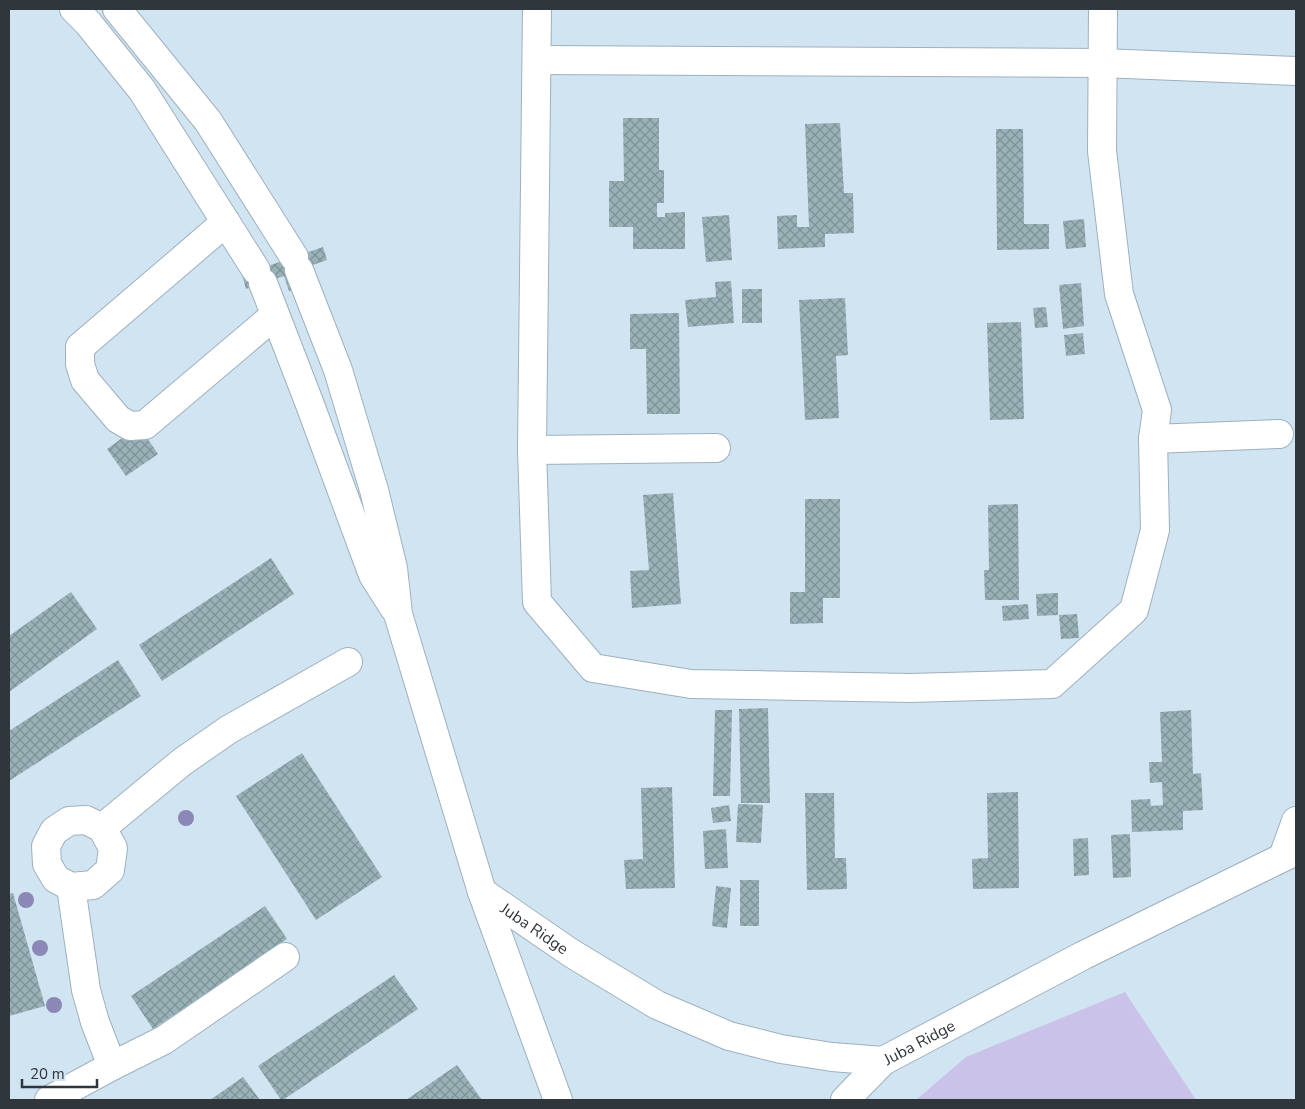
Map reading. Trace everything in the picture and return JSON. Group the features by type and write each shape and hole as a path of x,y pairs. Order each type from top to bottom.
{"street":[{"path":"74,9 88,23 142,90 259,277 309,402 373,575 398,614"},
{"path":"116,9 208,121 296,263 338,370 374,490 393,568 398,614 482,892 558,1100"},
{"path":"537,9 532,450 537,602 593,668 691,684 910,688 1052,684 1134,610 1155,530 1153,440 1157,410 1119,294 1102,152 1103,9"},
{"path":"537,60 1102,63 1296,71"},
{"path":"226,222 80,347 80,364 86,380 118,419 130,426 145,425 275,315"},
{"path":"1153,440 1279,434"},
{"path":"532,450 716,448"},
{"path":"102,828 182,762 228,730 348,662"},
{"path":"86,820 102,828 113,848 110,870 93,885 71,887 56,879 47,864 46,846 54,831 69,822 86,820"},
{"path":"1290,854 1296,821"},
{"name":"Juba Ridge","path":"482,892 571,953 657,1005 720,1032 781,1049 832,1057 883,1061 1084,955 1290,854"},
{"path":"71,887 86,990 95,1022 112,1066"},
{"path":"49,1100 164,1040 285,957"},
{"path":"844,1100 883,1061"}],"shaded area":[{"path":"1125,992 1196,1100 916,1100 966,1057"}],"building":[{"path":"623,118 659,118 659,170 664,170 664,203 657,203 657,217 665,217 665,213 685,212 685,249 633,249 633,227 609,227 609,181 624,181"},
{"path":"840,123 844,193 853,193 854,233 825,234 825,247 778,249 777,216 797,215 797,227 809,227 805,124"},
{"path":"996,129 1023,129 1024,224 1049,224 1049,249 997,250"},
{"path":"729,215 732,260 706,262 702,217"},
{"path":"1084,219 1086,247 1066,249 1063,221"},
{"path":"323,247 327,260 292,272 298,288 289,291 284,276 246,289 242,275"},
{"path":"731,281 734,323 688,327 685,300 716,297 715,282"},
{"path":"1081,283 1084,326 1063,329 1059,285"},
{"path":"742,289 762,289 762,323 742,323"},
{"path":"845,298 848,355 836,356 839,418 805,420 799,300"},
{"path":"1046,307 1048,327 1035,328 1033,308"},
{"path":"679,313 680,414 647,414 646,349 630,349 630,314"},
{"path":"1021,322 1024,419 990,420 987,323"},
{"path":"1083,333 1085,354 1066,356 1064,335"},
{"path":"139,426 158,454 126,476 107,449"},
{"path":"673,493 681,604 632,608 630,571 649,570 643,495"},
{"path":"805,499 840,499 840,598 823,598 823,623 790,624 790,592 805,592"},
{"path":"1018,504 1019,600 985,600 984,570 989,570 988,505"},
{"path":"271,558 294,594 162,681 139,645"},
{"path":"71,592 97,629 9,692 9,636"},
{"path":"1058,593 1058,615 1037,616 1036,594"},
{"path":"1028,604 1029,619 1003,621 1002,606"},
{"path":"1077,614 1079,638 1061,639 1059,615"},
{"path":"118,660 141,696 9,781 9,731"},
{"path":"768,708 770,803 741,803 739,709"},
{"path":"715,710 732,710 730,796 713,796"},
{"path":"1191,710 1193,774 1201,773 1203,810 1183,811 1183,830 1132,832 1131,800 1150,799 1151,806 1163,805 1162,782 1150,783 1149,762 1162,762 1160,712"},
{"path":"302,753 382,877 316,920 236,796"},
{"path":"672,787 675,888 626,889 624,860 643,859 641,788"},
{"path":"1018,792 1019,888 973,889 972,859 988,858 987,793"},
{"path":"805,793 834,793 835,858 846,858 847,889 807,890"},
{"path":"738,804 763,805 761,843 736,842"},
{"path":"729,805 731,821 713,823 711,808"},
{"path":"726,829 728,868 705,869 703,831"},
{"path":"1130,834 1131,877 1113,878 1111,835"},
{"path":"1088,838 1089,875 1074,876 1073,839"},
{"path":"740,880 759,880 759,926 740,926"},
{"path":"716,886 731,888 727,928 712,926"},
{"path":"13,893 45,1006 9,1016 9,894"},
{"path":"265,906 287,939 153,1029 131,996"},
{"path":"394,975 418,1009 281,1100 258,1066"},
{"path":"457,1065 482,1100 406,1100"},
{"path":"243,1077 260,1100 210,1100"}]}
